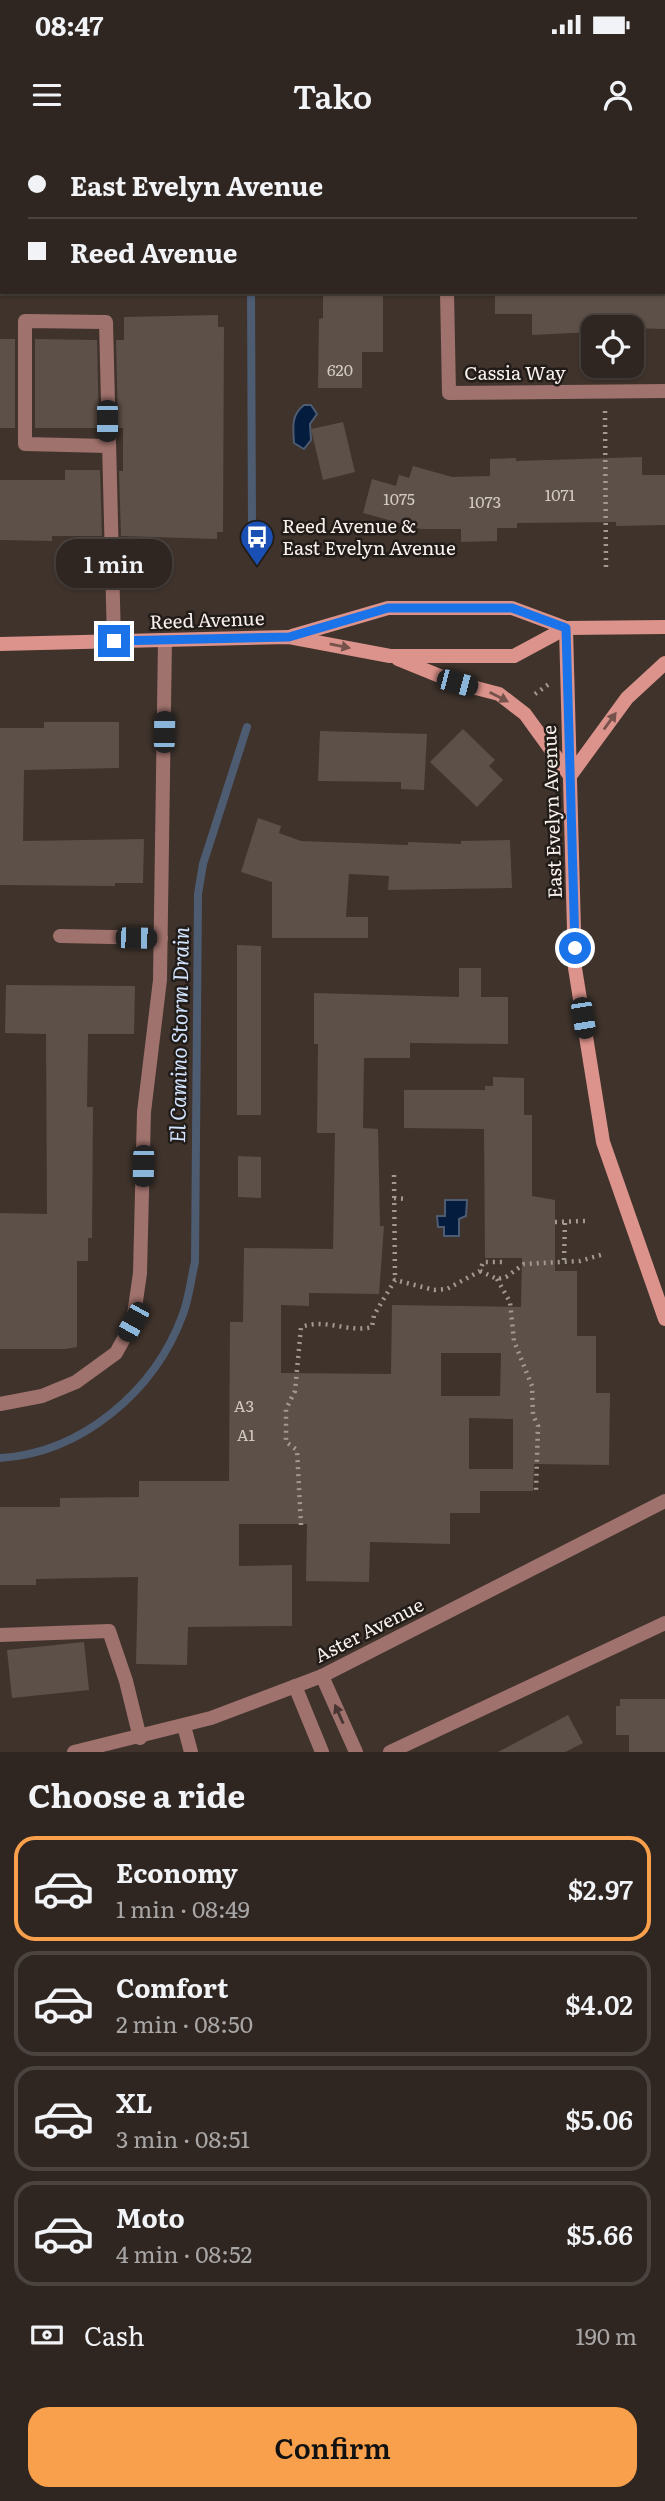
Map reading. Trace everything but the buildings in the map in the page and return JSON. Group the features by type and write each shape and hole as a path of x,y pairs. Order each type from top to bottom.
{"main road":[{"name":"Reed Avenue","path":"289,637 388,608 512,608 566,628 665,627"},
{"name":"Reed Avenue","path":"0,644 289,637 390,656 514,656 566,628"},
{"name":"East Evelyn Avenue","path":"566,628 575,968 603,1142 665,1319"},
{"path":"390,656 457,683 499,694 525,714 570,776 627,698 665,663"}],"street":[{"name":"Cassia Way","path":"447,294 449,393 665,391"},
{"path":"107,446 25,444 25,321 106,322 107,446 114,641"},
{"path":"0,1404 42,1396 76,1382 116,1353 133,1322 140,1273 144,1112 160,980 165,640"},
{"path":"60,936 161,938"},
{"name":"Aster Avenue","path":"74,1752 184,1726 322,1676 665,1501"},
{"path":"390,1752 665,1623"},
{"path":"0,1635 109,1632 126,1681 140,1738"},
{"path":"322,1676 356,1752"},
{"path":"295,1686 322,1752"},
{"path":"184,1726 191,1752"}],"path":[{"path":"605,392 606,567"},
{"path":"535,694 547,684 553,684"},
{"path":"301,1525 297,1450 286,1442 286,1409 295,1391 301,1328 313,1323 343,1324 361,1330 372,1327 378,1308 395,1280 394,1175"},
{"path":"394,1198 408,1199"},
{"path":"564,1260 565,1221"},
{"path":"555,1222 585,1221"},
{"path":"480,1271 497,1279 506,1278 524,1264 586,1260 604,1254"},
{"path":"395,1280 434,1290 458,1285 480,1271 482,1260 504,1262"},
{"path":"497,1279 510,1302 514,1341 532,1385 533,1415 538,1426 536,1490"}],"water":[{"path":"304,405 311,405 317,414 310,424 311,440 304,449 294,443 293,427 297,413"},
{"path":"445,1200 467,1200 466,1216 459,1219 459,1236 444,1236 444,1227 438,1227 437,1216 445,1216"}],"waterway":[{"name":"El Camino Storm Drain","path":"251,294 252,525"},
{"name":"El Camino Storm Drain","path":"0,1458 30,1454 59,1444 87,1431 112,1413 154,1368 170,1342 185,1308 195,1262 198,894 203,864 247,727"}],"place":[{"name":"Reed Avenue & East Evelyn Avenue","path":"257,567"}],"route":[{"path":"114,641 289,637 388,608 512,608 566,628 575,948"}]}
